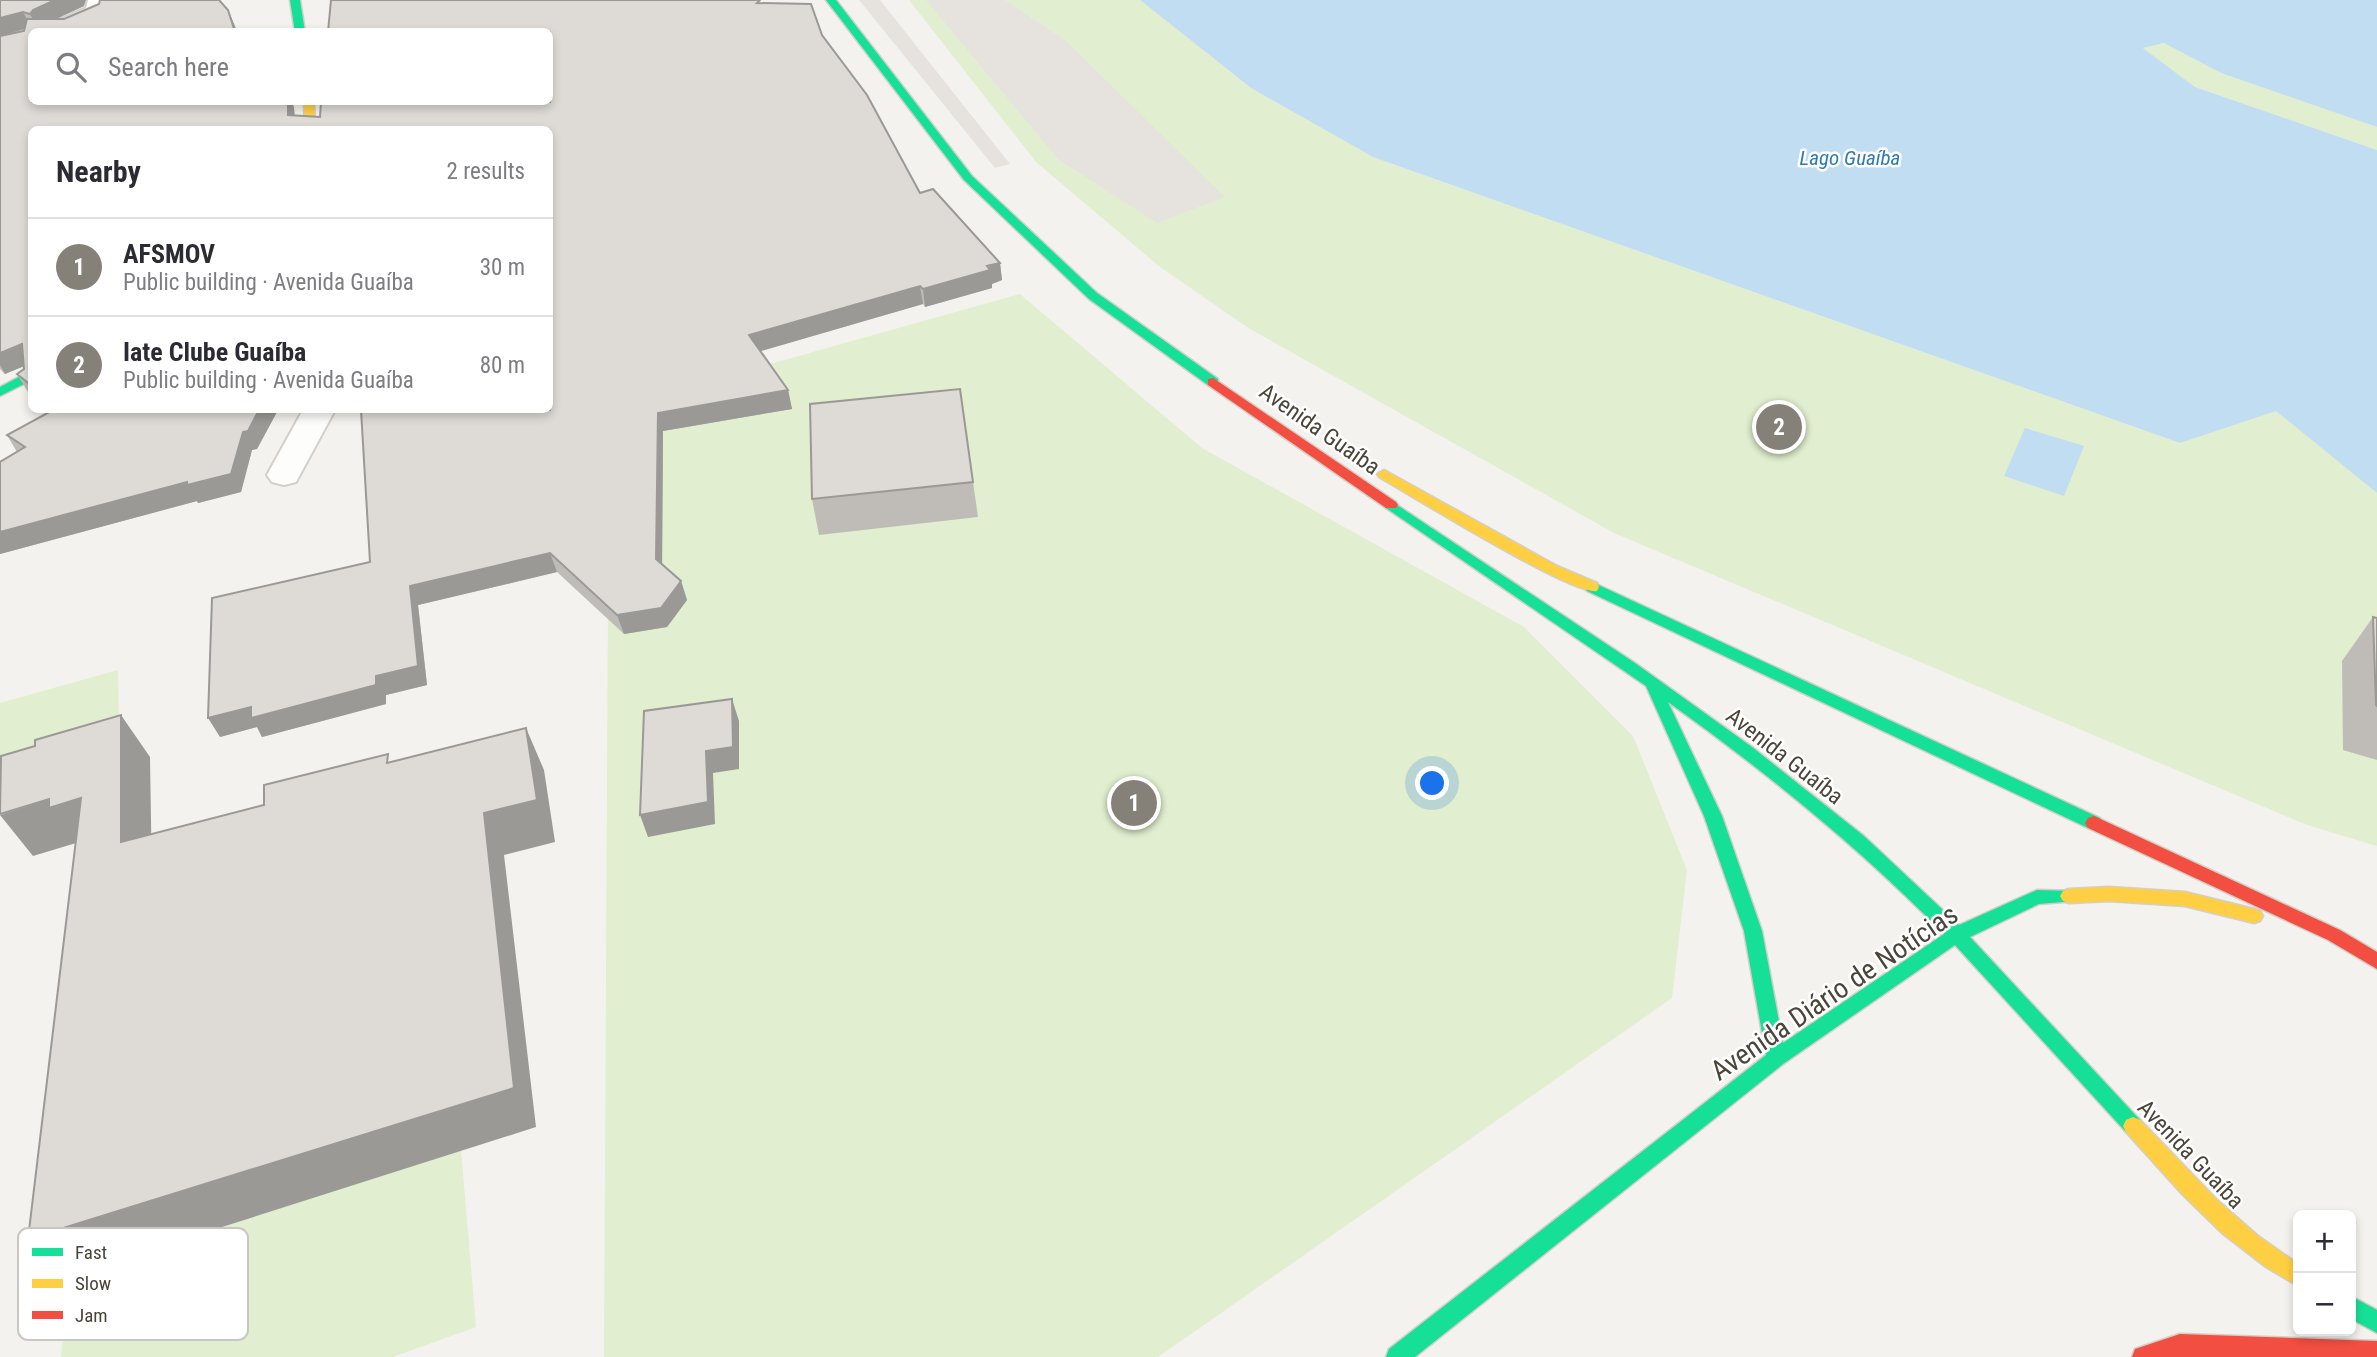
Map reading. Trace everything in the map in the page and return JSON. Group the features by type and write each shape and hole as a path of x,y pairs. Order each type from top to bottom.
{"main road":[{"path":"295,0 299,28"},
{"name":"Avenida Guaíba","path":"831,0 968,178 1093,296 1172,355 1652,685 1761,763 1859,842 1956,935 2215,1215 2265,1256 2293,1273"},
{"path":"309,105 310,126"},
{"name":"Avenida Guaíba","path":"1172,355 1338,448"},
{"path":"0,392 28,376"},
{"name":"Avenida Guaíba","path":"1374,468 1552,569 2334,935 2377,961"},
{"path":"1652,685 1713,816 1753,932 1776,1058"},
{"name":"Avenida Diário de Notícias","path":"1397,1357 1776,1058 1956,935 2037,897 2109,894 2185,899 2334,935 2377,950"},
{"path":"2356,1310 2377,1322"},
{"path":"2143,1357 2180,1345 2377,1352"}],"street":[{"path":"62,28 97,12 99,0"},
{"path":"284,475 317,413"}],"green space":[{"path":"909,0 1140,0 1251,88 1373,157 2180,443 2276,410 2377,493 2377,846 2307,825 1614,533 1250,329 1160,267 1036,162"},
{"path":"2164,43 2221,73 2377,127 2377,150 2195,87 2143,48"},
{"path":"1020,294 1202,448 1524,627 1633,736 1687,870 1672,998 1158,1357 604,1357 609,409"},
{"path":"118,670 120,766 0,802 0,703"},
{"path":"461,1149 476,1327 393,1357 61,1357 62,1340 248,1340 248,1228 217,1228"}],"shaded area":[{"path":"859,0 880,0 1010,164 995,168"},
{"path":"926,0 1005,0 1066,41 1225,197 1157,223 1058,159"}],"water":[{"name":"Lago Guaíba","path":"1140,0 2377,0 2377,127 2221,73 2164,43 2143,48 2195,87 2377,150 2377,493 2276,411 2180,443 1373,157 1251,88"},
{"path":"2025,428 2084,446 2064,496 2004,476"}],"building":[{"path":"0,0 55,0 30,14 23,12 0,18"},
{"path":"100,0 219,0 228,10 234,28 28,28 28,105 288,105 288,115 320,117 321,105 553,105 553,28 328,28 331,0 760,0 757,3 811,4 822,35 867,95 920,193 933,189 1000,263 987,266 990,270 923,289 920,286 749,335 788,390 658,413 656,559 681,581 661,608 617,615 550,553 410,586 418,666 376,676 376,685 251,718 251,707 208,718 212,598 370,562 361,413 553,413 553,126 28,126 28,383 17,374 24,369 22,344 0,353 0,36 24,31 27,19 64,19 99,4"},
{"path":"960,389 973,482 812,499 810,404"},
{"path":"47,413 257,413 248,431 243,432 231,474 187,485 187,482 0,532 0,462 25,447 7,435"},
{"path":"2373,617 2377,618 2377,706 2376,705"},
{"path":"732,699 733,747 706,751 708,802 640,815 644,711"},
{"path":"121,715 121,842 264,805 264,785 388,754 387,763 526,728 537,800 484,813 514,1088 63,1228 29,1228 81,798 49,808 49,799 0,814 1,756 35,746 35,740"}],"traffic: fast":[{"path":"295,0 299,28"},
{"path":"831,0 968,178 1093,296 1213,382"},
{"path":"0,392 28,376"},
{"path":"1391,505 1688,708 1803,795 1858,841 1965,944 2133,1126"},
{"path":"1592,587 2094,823"},
{"path":"1653,687 1713,816 1753,931 1776,1058"},
{"path":"1397,1357 1776,1058 1956,935 2037,897 2069,896"},
{"path":"2356,1310 2377,1322"}],"traffic: slow":[{"path":"309,105 310,126"},
{"path":"1384,474 1552,569 1592,587"},
{"path":"2069,896 2109,894 2185,899 2254,916"},
{"path":"2133,1126 2230,1226 2293,1273"}],"traffic: jam":[{"path":"1213,382 1391,505"},
{"path":"2094,823 2334,935 2377,961"},
{"path":"2143,1357 2180,1345 2377,1352"}],"place":[{"name":"Iate Clube Guaíba","path":"1779,427"},
{"name":"AFSMOV","path":"1134,803"}]}
